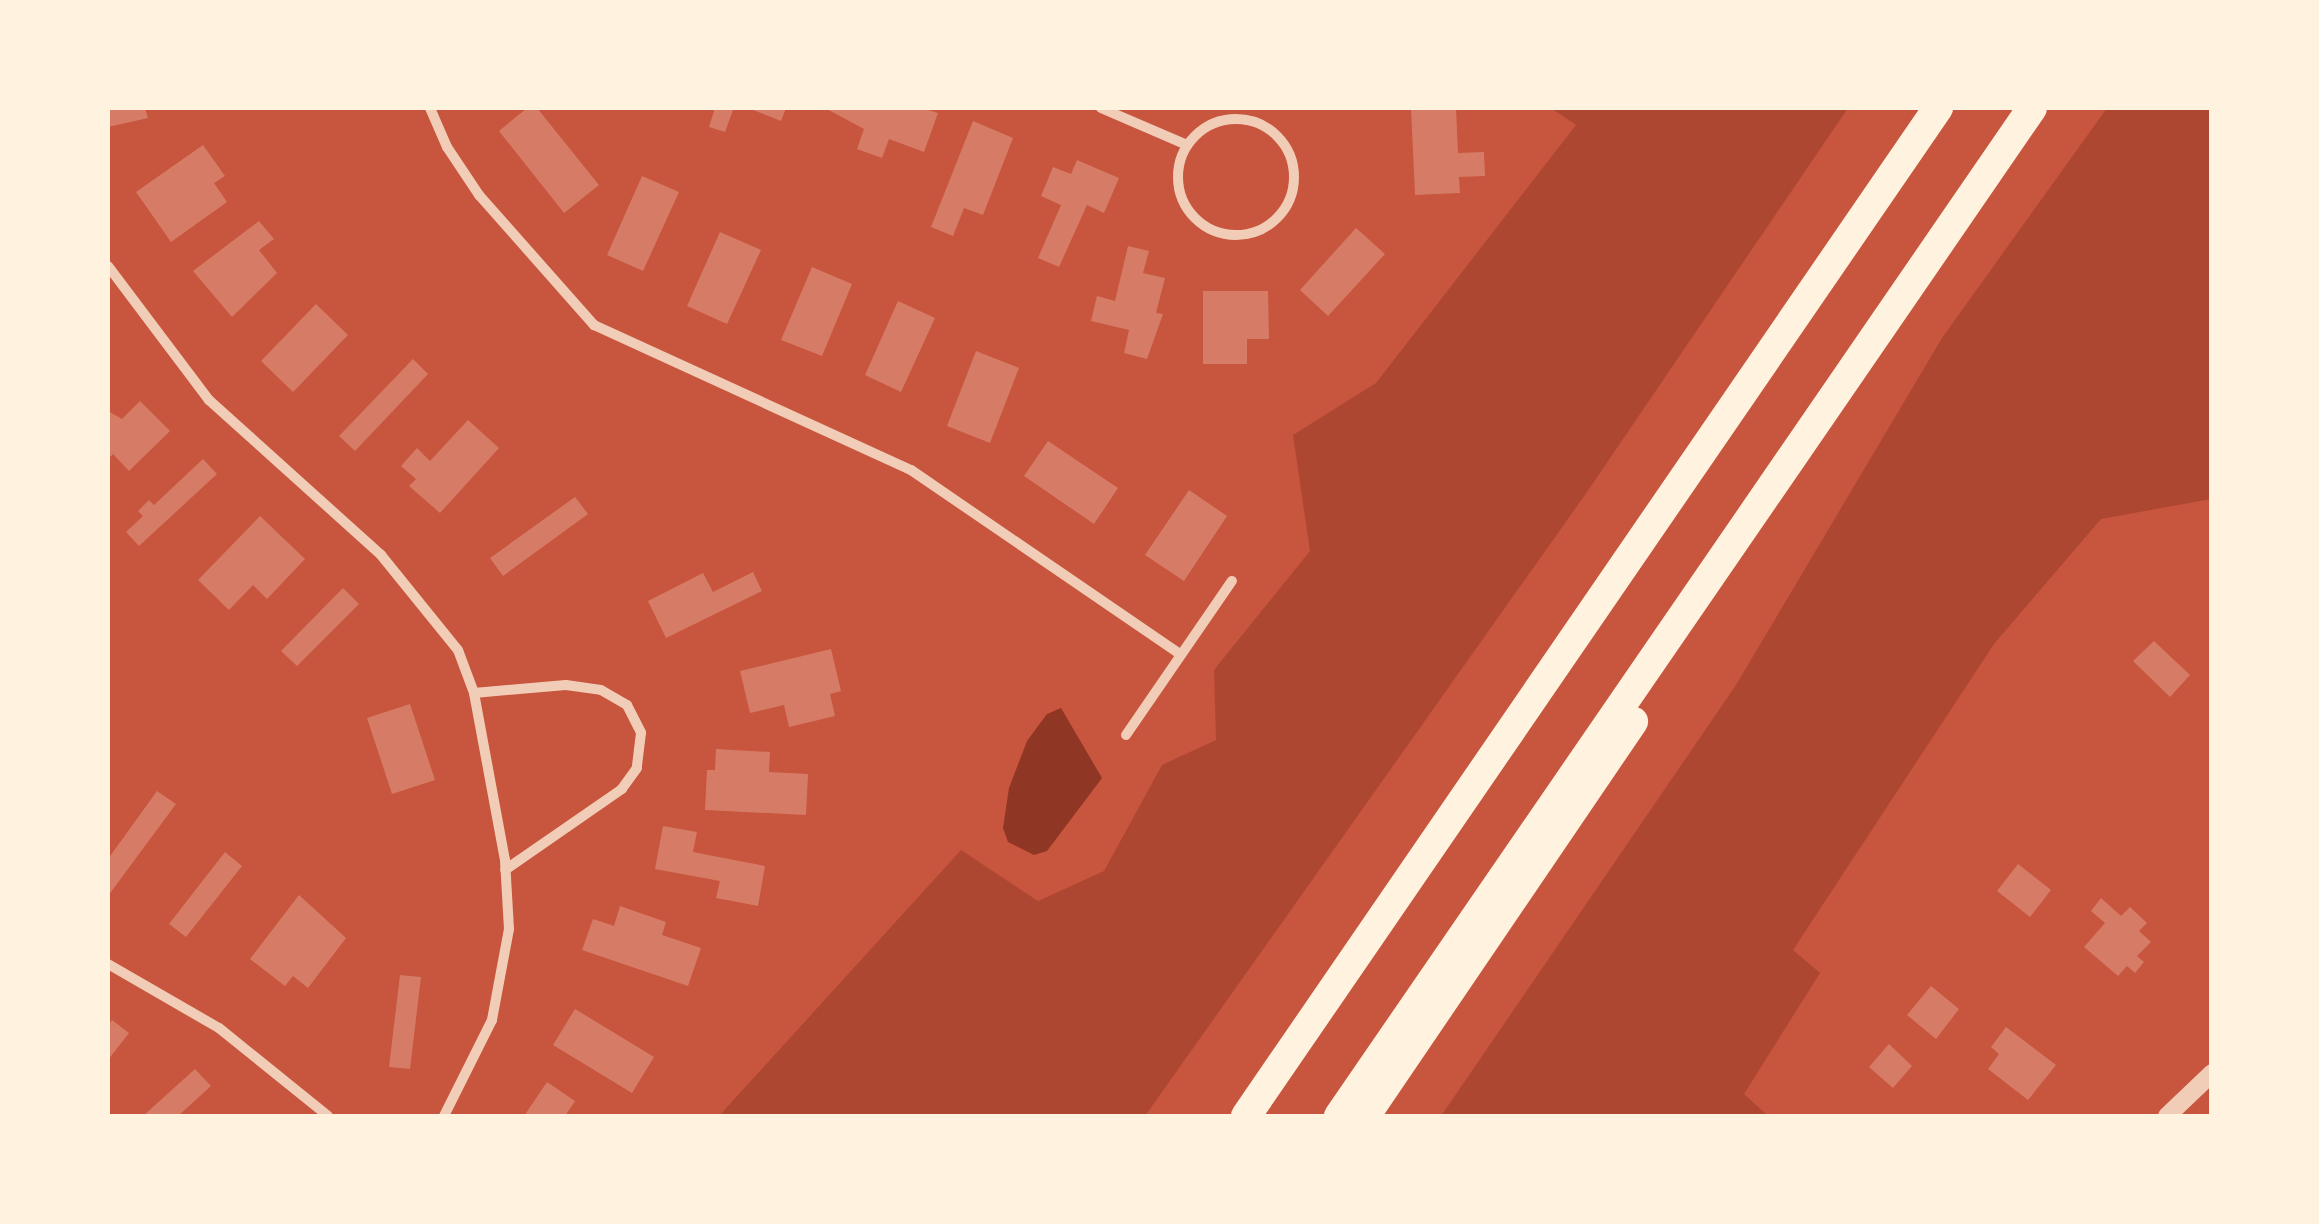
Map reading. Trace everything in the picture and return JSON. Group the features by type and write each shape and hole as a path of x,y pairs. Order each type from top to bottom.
{"highway":[{"path":"1246,1116 1938,108"},
{"path":"1339,1116 2032,108"},
{"path":"1365,1116 1564,832 1732,545"}],"street":[{"path":"430,108 446,147 479,195 594,324 911,470 1181,655"},
{"path":"1102,108 1187,145"},
{"path":"1222,120 1269,128 1284,144 1294,171 1279,217 1237,235 1203,224 1180,193 1178,172 1187,145 1222,120"},
{"path":"108,266 210,400 413,588 458,650 474,692 505,870 509,929 502,991 444,1116"},
{"path":"1126,735 1232,581"},
{"path":"474,692 566,685 601,690 627,705 641,733 636,768 622,789 505,870"},
{"path":"108,964 187,1006 328,1116"},
{"path":"2166,1116 2212,1073"}],"shaded area":[{"path":"1551,108 1848,108 1587,492 1145,1116 719,1116 961,850 1038,901 1104,871 1162,765 1216,740 1214,670 1310,551 1293,435 1376,383 1576,125"},
{"path":"2107,108 2211,108 2211,499 2101,519 1994,644 1793,950 1820,973 1744,1094 1768,1116 1441,1116 1736,685 1942,338"},
{"path":"1061,708 1102,778 1047,851 1034,855 1008,842 1003,828 1009,788 1027,741 1047,714"}],"building":[{"path":"108,108 145,108 148,118 108,127"},
{"path":"527,108 537,108 599,185 564,213 499,131"},
{"path":"715,108 733,110 725,132 709,127"},
{"path":"748,108 786,108 781,121"},
{"path":"825,108 922,108 938,113 924,152 889,139 882,158 857,149 864,129"},
{"path":"1411,108 1456,108 1458,153 1484,152 1485,176 1459,177 1460,193 1415,195"},
{"path":"973,121 1013,138 983,215 964,208 953,236 931,227"},
{"path":"203,145 225,176 214,183 227,202 171,242 136,192"},
{"path":"1077,160 1119,178 1104,213 1087,205 1059,267 1038,258 1061,205 1041,196 1053,167 1071,174"},
{"path":"642,176 679,192 643,271 607,255"},
{"path":"259,221 274,239 259,250 277,273 232,317 193,271"},
{"path":"1356,228 1385,254 1328,316 1300,290"},
{"path":"720,232 761,250 727,324 687,306"},
{"path":"1128,246 1149,251 1143,273 1165,278 1156,313 1163,314 1147,359 1124,353 1129,330 1091,321 1097,296 1115,301"},
{"path":"812,267 852,284 822,356 781,340"},
{"path":"1203,291 1268,291 1269,339 1247,339 1247,364 1203,364"},
{"path":"898,301 935,318 901,392 865,375"},
{"path":"316,304 348,335 293,392 261,361"},
{"path":"976,351 1019,368 990,443 947,426"},
{"path":"413,359 428,374 355,451 339,436"},
{"path":"140,401 170,431 129,471 113,454 108,459 108,411 122,419"},
{"path":"468,420 499,448 440,513 409,486 416,479 401,466 417,448 430,461"},
{"path":"1048,441 1118,488 1094,524 1024,476"},
{"path":"203,459 217,474 139,546 126,532 143,516 138,511 149,500 154,505"},
{"path":"1189,490 1227,516 1184,581 1145,555"},
{"path":"575,497 588,514 503,576 490,558"},
{"path":"260,516 305,559 267,599 253,585 229,610 198,580"},
{"path":"753,572 762,591 666,638 648,601 703,573 713,592"},
{"path":"343,588 359,604 297,666 281,651"},
{"path":"2154,641 2190,675 2170,697 2133,661"},
{"path":"831,649 841,691 830,694 835,716 789,727 784,705 750,713 740,671"},
{"path":"410,704 435,780 392,794 367,718"},
{"path":"716,749 770,752 769,772 808,774 806,815 705,810 707,770 715,770"},
{"path":"157,791 176,804 108,896 108,859"},
{"path":"663,826 697,832 693,852 765,866 758,906 716,898 720,881 655,869"},
{"path":"225,852 242,866 186,937 169,924"},
{"path":"2018,864 2051,890 2030,917 1997,891"},
{"path":"299,895 346,938 308,988 293,976 285,986 250,959"},
{"path":"2101,898 2121,916 2130,907 2147,923 2139,931 2151,942 2137,956 2144,962 2135,973 2127,966 2118,976 2084,947 2105,923 2091,911"},
{"path":"620,906 666,922 662,935 701,948 688,986 582,950 593,919 614,926"},
{"path":"400,975 421,977 410,1069 389,1067"},
{"path":"1931,986 1959,1009 1936,1039 1907,1015"},
{"path":"575,1009 654,1057 632,1093 553,1045"},
{"path":"112,1020 129,1033 108,1060 108,1026"},
{"path":"2006,1027 2056,1065 2028,1100 1988,1069 1999,1054 1991,1047"},
{"path":"1889,1044 1912,1066 1893,1088 1869,1067"},
{"path":"195,1069 211,1086 178,1116 143,1116"},
{"path":"547,1082 575,1101 565,1116 524,1116"}]}
